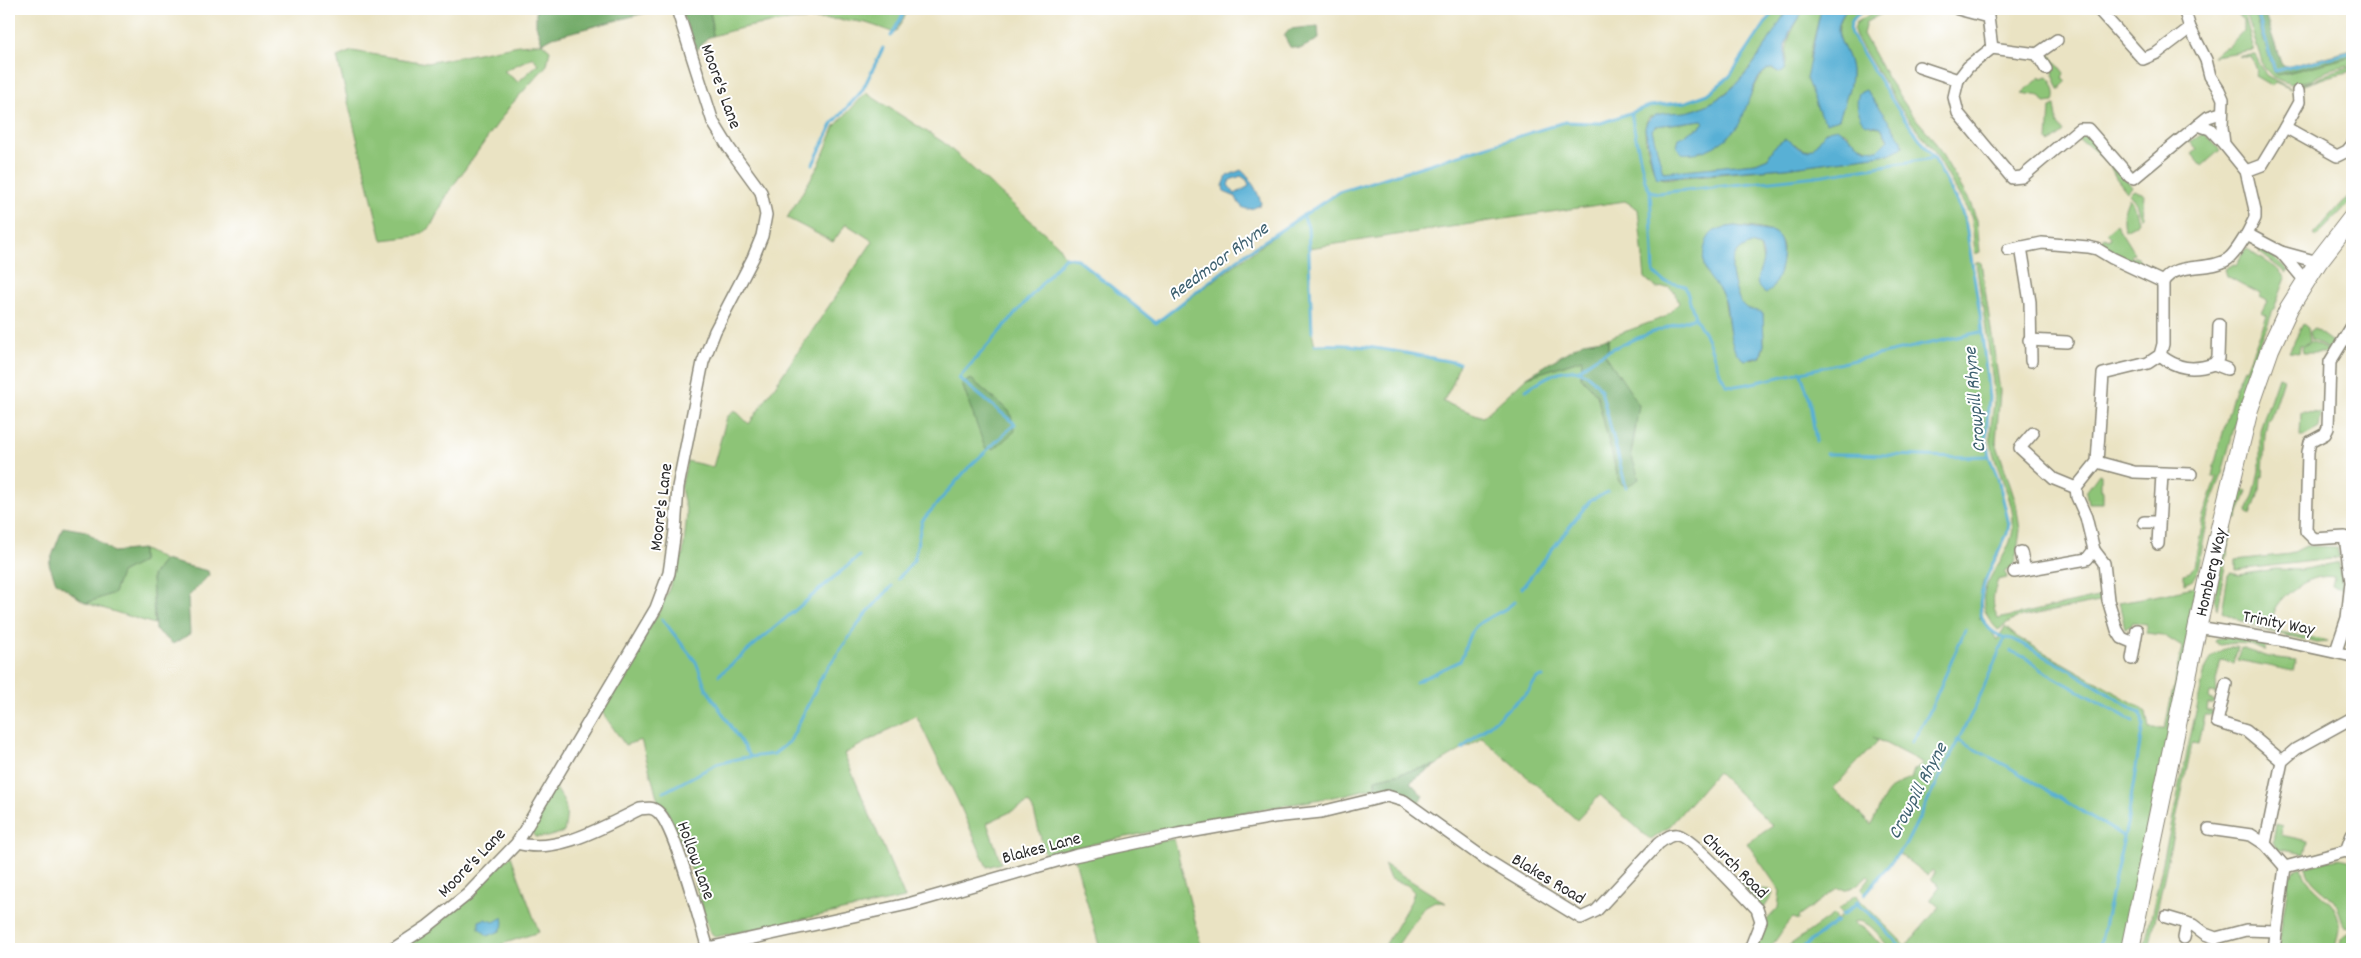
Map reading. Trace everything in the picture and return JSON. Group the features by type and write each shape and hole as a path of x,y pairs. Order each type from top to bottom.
{"main road":[{"name":"Homberg Way","path":"2130,949 2198,627 2238,449 2254,394 2276,335 2318,262 2352,218"}],"street":[{"name":"Moore's Lane","path":"393,949 428,926 468,894 517,843 645,627 664,590 670,573 678,487 703,362 714,331 753,258 764,229 766,215 763,197 713,122 677,9"},
{"path":"1958,9 1990,13 1992,48"},
{"path":"2098,9 2143,59 2157,53 2190,28"},
{"path":"2184,9 2190,28 2203,52 2210,76 2220,90 2224,144"},
{"path":"2057,40 2037,54 1992,48 1968,67 1958,80 1954,98 1958,114 2012,178 2022,177 2078,129 2084,128 2088,129 2130,177 2134,178 2208,117 2221,113"},
{"path":"2037,54 2046,69"},
{"path":"1919,68 1958,80"},
{"path":"2246,171 2262,165 2299,102 2298,91"},
{"path":"2076,488 2097,462 2103,374 2148,363 2160,355 2163,344 2163,282 2174,271 2215,265 2228,259 2247,234 2255,218 2255,210 2246,171 2210,129 2198,125"},
{"path":"2285,126 2336,160 2347,152 2352,145"},
{"path":"2247,234 2281,252 2318,262"},
{"path":"2008,250 2042,243 2088,247 2097,249 2163,282"},
{"path":"2021,247 2030,302 2031,361"},
{"path":"2281,252 2306,282"},
{"path":"2160,355 2173,365 2182,368 2202,368 2214,364 2218,358 2219,325"},
{"path":"2336,652 2347,618 2352,582 2349,537 2314,539 2306,531 2305,522 2309,446 2310,442 2325,434 2328,428 2330,362 2352,326"},
{"path":"2030,340 2067,342"},
{"path":"2214,364 2227,369"},
{"path":"2033,433 2017,452 2054,479 2076,488"},
{"path":"2097,462 2134,472 2192,474"},
{"path":"2158,544 2162,474"},
{"path":"2076,488 2086,517 2094,550 2104,563 2108,600 2117,630 2122,638 2134,643"},
{"path":"2144,522 2158,522"},
{"path":"2021,552 2019,571 2087,560 2094,550"},
{"name":"Trinity Way","path":"2198,627 2214,628 2352,656"},
{"path":"2132,659 2137,630"},
{"path":"2226,684 2213,721 2246,731 2282,762"},
{"path":"2265,844 2282,762 2296,749 2352,718"},
{"name":"Blakes Road","path":"1387,796 1404,801 1492,864 1582,918 1596,911 1659,843 1670,836 1681,836"},
{"name":"Blakes Lane","path":"708,949 908,904 1074,856 1178,834 1274,817 1321,812 1387,796"},
{"name":"Hollow Lane","path":"517,843 541,846 565,841 640,809 656,810 666,822 678,854 708,949"},
{"path":"2209,829 2251,836 2265,844 2285,867 2274,949"},
{"path":"2285,867 2349,853 2352,835"},
{"name":"Church Road","path":"1681,836 1704,855 1758,910 1761,921 1750,949"},
{"path":"2166,917 2187,923 2211,938 2246,930 2275,931"},
{"path":"2184,938 2187,923"}],"green space":[{"path":"536,9 660,9 553,37 542,43 536,25"},
{"path":"680,9 710,9 713,36 707,38 697,50"},
{"path":"710,9 909,9 895,33 866,23 849,20 809,19 768,23 713,36"},
{"path":"1775,9 1788,9 1748,70 1723,95 1691,111 1649,117 1646,123 1645,136 1654,172 1663,179 1785,168 1889,154 1902,140 1866,90 1871,126 1881,127 1888,141 1873,152 1854,142 1845,132 1826,131 1813,148 1809,150 1805,150 1795,144 1775,146 1768,158 1756,163 1663,172 1660,167 1652,130 1655,126 1702,120 1704,122 1700,127 1679,138 1677,147 1750,97 1764,72 1768,69 1774,69 1777,72 1786,65 1790,35 1805,9 1821,9 1809,59 1827,122 1839,119 1851,80 1850,64 1839,35 1841,19 1847,9 1867,9 1854,18 1850,29 1851,34 1899,111 1934,158 1957,199 1966,225 1980,314 1989,398 1986,437 1989,456 1998,478 2009,524 1998,556 1983,582 1981,591 1982,616 1979,618 1983,618 1997,640 2005,627 2017,637 2137,705 2146,713 2149,728 2165,728 2182,647 2163,635 2146,633 2146,624 2133,622 2131,626 2125,628 2119,602 2165,594 2195,586 2201,576 2124,949 1890,949 1874,930 1859,921 1853,922 1855,925 1865,928 1884,949 1784,949 1834,914 1837,920 1843,915 1839,909 1855,895 1906,946 1939,907 1930,899 1940,886 1931,879 1935,873 1932,870 1928,876 1899,854 1865,894 1861,890 1870,877 1868,875 1851,888 1838,888 1798,917 1799,920 1793,918 1767,949 1755,949 1764,923 1778,908 1780,891 1747,843 1773,826 1717,772 1668,828 1651,840 1600,795 1577,820 1482,738 1436,765 1375,779 1375,787 1344,795 1241,813 1045,854 1034,812 1029,803 987,823 1001,863 987,867 958,801 916,715 844,754 905,898 715,937 709,930 687,855 665,806 659,804 641,740 625,745 600,709 660,611 683,554 687,514 681,488 687,461 713,467 727,417 735,410 749,424 873,241 846,224 833,242 787,218 819,165 835,126 866,93 943,142 1058,245 1065,257 1077,259 1156,323 1300,217 1339,192 1565,122 1601,123 1650,106 1686,102 1708,94 1730,76","holes":["1625,201 1638,209 1645,278 1656,288 1668,287 1675,292 1679,303 1665,317 1608,338 1608,348 1605,353 1636,427 1631,454 1619,482 1597,395 1581,377 1582,359 1527,377 1483,417 1443,402 1453,383 1459,363 1369,348 1315,345 1312,332 1309,248","1735,226 1757,228 1772,233 1782,242 1783,253 1779,274 1757,283 1763,262 1760,247 1751,244 1744,247 1735,256 1733,261 1733,279 1740,302 1746,309 1763,313 1764,345 1761,357 1751,360 1731,339 1724,297 1704,265 1708,239 1723,228","971,379 1010,412 962,384","1873,737 1923,763 1914,770 1911,779 1902,782 1889,791 1871,825 1833,788 1878,741"]},
{"path":"1878,9 1891,9 1866,22 1863,34 1888,79 1911,113 1931,136 1969,200 1977,220 1980,252 1975,254 1972,218 1932,148 1900,108 1856,37 1854,30 1856,23"},
{"path":"2235,9 2243,9 2254,50 2213,56 2222,48 2229,46 2243,31 2243,20 2236,14"},
{"path":"2245,9 2254,9 2274,72 2283,74 2352,56 2352,64 2327,70 2312,80 2290,84 2273,77 2264,68"},
{"path":"2254,9 2263,9 2282,65 2286,67 2352,50 2352,56 2278,75 2274,72"},
{"path":"1318,26 1319,39 1300,49 1290,47 1284,36 1290,29"},
{"path":"542,43 550,50 547,65 510,106 448,193 430,228 417,236 382,240 337,57 352,51 427,63 519,45","holes":["533,57 538,64 518,82 504,71"]},
{"path":"2050,55 2064,73 2062,78 2066,82 2061,89 2059,89 2053,74 2048,58"},
{"path":"2255,55 2266,75 2291,89 2275,82 2272,86 2255,76 2257,70 2252,58 2238,56"},
{"path":"2352,66 2352,71 2294,88 2299,84 2314,81 2327,73"},
{"path":"2041,77 2042,79 2048,77 2052,83 2055,92 2054,102 2045,103 2040,96 2022,93"},
{"path":"2055,105 2058,124 2064,132 2050,143 2048,141 2050,107"},
{"path":"2204,133 2220,150 2202,166 2192,154 2197,150 2190,142"},
{"path":"2083,135 2090,138 2132,187 2127,192 2116,178 2108,162 2085,143 2074,138"},
{"path":"2134,190 2144,194 2142,216 2140,218 2136,202 2129,194"},
{"path":"2352,192 2352,200 2317,236 2314,234"},
{"path":"2129,198 2133,203 2138,221 2135,225 2125,230 2123,218"},
{"path":"2116,224 2134,253 2131,256 2132,258 2136,256 2147,268 2145,270 2099,247 2103,238 2109,240 2110,237 2106,233"},
{"path":"2262,247 2288,270 2286,273 2259,252"},
{"path":"2246,248 2276,268 2286,278 2244,390 2221,477 2210,508 2197,574 2193,580 2184,584 2184,574 2190,572 2194,566 2204,516 2217,477 2212,477 2214,466 2235,388 2244,368 2246,369 2267,316 2262,313 2268,301 2260,297 2260,294 2227,276 2225,269 2234,264 2236,265"},
{"path":"1976,262 1981,262 2000,391 1996,442 2016,503 2020,530 2017,553 2012,569 2005,570 2007,578 1998,580 1996,585 1994,609 1998,619 2102,596 2104,601 2016,618 1998,630 1987,616 1984,603 1985,590 2010,541 2013,517 1991,443 1990,431 1994,394"},
{"path":"2303,324 2308,328 2310,341 2305,345 2300,345 2299,353 2289,352"},
{"path":"2313,328 2332,342 2328,349 2312,340 2310,332"},
{"path":"1608,338 1608,348 1605,354 1639,405 1631,454 1639,479 1626,487 1619,482 1597,395 1581,377 1582,359 1527,377 1583,342"},
{"path":"2311,342 2327,350 2326,353 2303,353 2302,347"},
{"path":"2278,377 2283,379 2270,419 2268,419 2265,434 2263,477 2261,476 2260,490 2251,515 2247,512 2254,494 2260,466 2260,430"},
{"path":"971,379 1010,412 1015,431 994,449 985,448 962,384"},
{"path":"2301,412 2321,413 2319,428 2303,437 2300,437"},
{"path":"2099,474 2101,475 2103,503 2088,503 2086,492"},
{"path":"2244,490 2247,491 2237,519 2230,519 2233,505"},
{"path":"63,527 86,531 113,552 142,549 142,562 121,573 114,593 86,603 56,582 49,564"},
{"path":"2228,528 2232,528 2217,609 2214,599"},
{"path":"2306,546 2337,547 2339,558 2236,570 2236,560 2290,554"},
{"path":"142,549 164,560 152,576 154,624 86,603 114,593 121,573 142,562"},
{"path":"164,560 208,571 209,575 188,597 190,634 173,644 155,629 152,576"},
{"path":"2339,563 2342,589 2332,586 2334,577 2326,576 2301,584 2281,601 2275,610 2270,627 2245,623 2222,612 2228,575 2231,573 2239,575 2275,569 2300,570"},
{"path":"2252,627 2325,640 2328,642 2317,643"},
{"path":"2225,637 2256,641 2265,646 2265,651 2249,644 2220,645 2215,641"},
{"path":"2238,647 2234,663 2221,660 2216,681 2217,694 2210,693 2209,699 2215,701 2214,704 2208,704 2207,711 2213,711 2212,715 2204,715 2198,745 2192,744 2149,949 2144,949 2205,670 2214,656 2222,650"},
{"path":"2241,648 2269,657 2296,660 2293,671 2238,660"},
{"path":"1436,765 1410,782 1423,796 1418,803 1400,790 1396,793 1390,791 1376,793 1375,779"},
{"path":"554,786 566,808 564,832 547,837 535,837 530,830"},
{"path":"2276,824 2283,826 2281,835 2308,841 2305,854 2278,849 2273,841"},
{"path":"1174,839 1202,949 1100,949 1074,856"},
{"path":"511,856 539,932 487,949 398,949"},
{"path":"2338,858 2352,861 2352,926 2348,927 2344,926 2333,900 2310,878 2306,867"},
{"path":"1384,864 1446,903 1435,901 1424,907 1395,949 1383,949 1411,901 1414,892 1407,885 1390,879"},
{"path":"2302,867 2310,883 2329,902 2338,916 2339,929 2335,949 2278,949 2289,877 2294,870"},
{"path":"1741,877 1752,893 1762,889 1770,890 1773,894 1764,908 1738,881"},
{"path":"2352,930 2352,949 2338,949 2343,937"}],"water":[{"path":"1788,9 1805,9 1790,32 1785,46 1785,70 1781,73 1770,69 1759,77 1738,126 1727,138 1713,147 1697,152 1681,153 1677,147 1679,138 1700,127 1704,122 1702,120 1655,126 1652,130 1663,172 1756,163 1768,158 1775,146 1785,139 1802,150 1810,150 1816,145 1823,134 1837,128 1865,149 1878,150 1888,140 1881,127 1864,123 1857,105 1859,93 1866,90 1902,140 1903,147 1889,154 1785,168 1657,178 1645,129 1647,122 1656,115 1684,112 1699,108 1726,93 1756,60"},
{"path":"1821,9 1847,9 1838,26 1838,33 1851,70 1849,88 1839,119 1827,123 1820,115 1806,78"},
{"path":"1241,170 1254,186 1261,204 1246,209 1240,205 1236,197 1224,192 1223,186 1227,176","holes":["1241,176 1247,180 1249,186 1235,194 1228,185 1230,180"]},
{"path":"1735,226 1773,232 1781,244 1782,253 1776,282 1766,294 1757,284 1763,260 1760,247 1751,244 1744,247 1735,256 1733,261 1733,279 1741,302 1747,309 1763,313 1764,345 1760,357 1745,360 1739,356 1732,344 1726,304 1720,290 1704,268 1704,251 1707,240 1713,232"},
{"path":"503,917 504,923 500,931 488,936 479,928 479,921 485,919 494,922"}],"waterway":[{"path":"891,36 906,9"},
{"name":"Reedmoor Rhyne","path":"898,579 914,560 922,521 968,468 1015,424 959,378 1065,257 1077,259 1156,323 1249,251 1339,192 1565,122 1601,123 1650,106 1686,102 1708,94 1730,76 1775,9"},
{"name":"Crowpill Rhyne","path":"1865,894 1906,844 1977,703 2005,638 1990,630 1982,618 1980,605 1987,575 2007,534 2009,524 1998,478 1989,456 1986,437 1989,398 1980,314 1966,225 1962,212 1934,158 1899,111 1851,34 1850,29 1854,18 1867,9"},
{"path":"2256,9 2275,71 2352,52"},
{"path":"813,164 833,123 862,91 883,48"},
{"path":"1631,114 1645,181 1650,191 1658,193 1817,176 1934,158"},
{"path":"1650,191 1654,273 1663,281 1685,286 1695,317 1707,338 1721,375 1727,385 1748,384 1980,332"},
{"path":"1303,215 1308,227 1312,332"},
{"path":"1578,371 1589,362 1617,346 1695,317"},
{"path":"1315,345 1369,347 1459,363"},
{"path":"1526,390 1555,373 1565,370 1584,373 1593,379 1601,390 1626,487"},
{"path":"1800,371 1809,397 1816,441"},
{"path":"1826,454 1948,457 1989,456"},
{"path":"1522,588 1591,500 1608,492"},
{"path":"719,675 859,556"},
{"name":"Reedmoor Rhyne","path":"664,792 717,764 741,758 774,754 790,741 823,674 865,615 892,586"},
{"path":"1416,682 1460,661 1468,638 1476,626 1510,606 1515,601"},
{"path":"662,619 696,662 706,688 750,756"},
{"path":"1912,742 1929,713 1965,630"},
{"path":"2005,638 2013,639 2070,670 2141,714 2143,724 2127,824 2099,949"},
{"path":"2011,651 2026,658 2041,670 2133,721"},
{"path":"1462,749 1528,692 1537,678 1543,677"},
{"path":"1957,740 2007,766 2123,836"},
{"name":"Crowpill Rhyne","path":"1843,915 1859,901"},
{"path":"1856,903 1872,916 1903,949"},
{"name":"Crowpill Rhyne","path":"1800,949 1837,921"}]}
